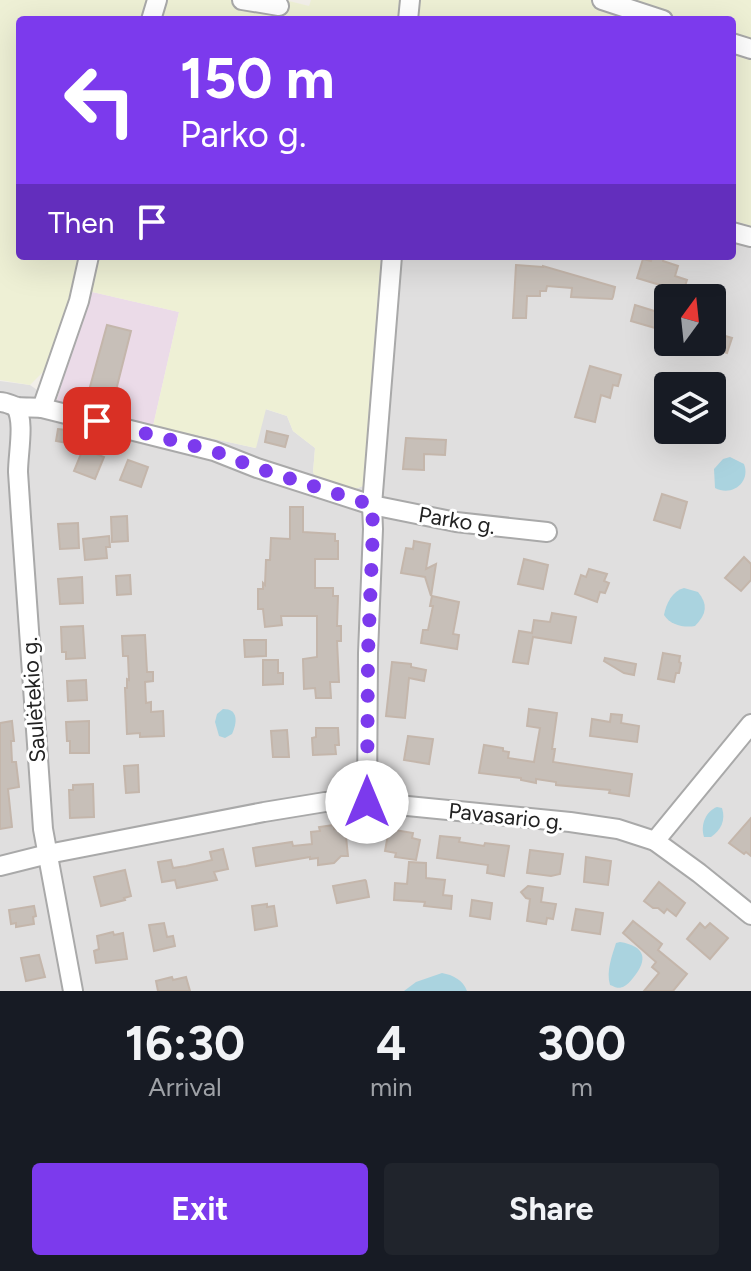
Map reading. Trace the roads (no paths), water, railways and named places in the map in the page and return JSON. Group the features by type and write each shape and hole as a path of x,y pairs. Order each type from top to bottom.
{"street":[{"path":"242,0 279,6"},
{"path":"602,0 651,16"},
{"path":"42,408 79,301 88,260"},
{"path":"367,802 372,505 392,260"},
{"name":"Parko g.","path":"8,404 42,408 214,451 372,505 456,522 547,532"},
{"name":"Saulėtekio g.","path":"8,404 19,413 20,421 18,470 43,829 73,991"},
{"path":"655,841 751,724"},
{"name":"Pavasario g.","path":"0,866 277,810 325,802 367,802 618,829 655,841 751,915"}],"water":[{"path":"730,457 744,464 745,477 738,486 728,491 715,488 714,469 723,459"},
{"path":"684,588 698,592 703,601 704,613 695,626 678,625 664,615 670,598"},
{"path":"223,709 232,711 235,717 232,734 225,738 219,736 215,722 217,714"},
{"path":"717,807 722,808 722,824 711,837 704,837 705,819"},
{"path":"616,943 635,947 643,959 631,981 617,988 610,985 609,974"},
{"path":"442,973 457,979 467,991 404,991 416,982"}]}
